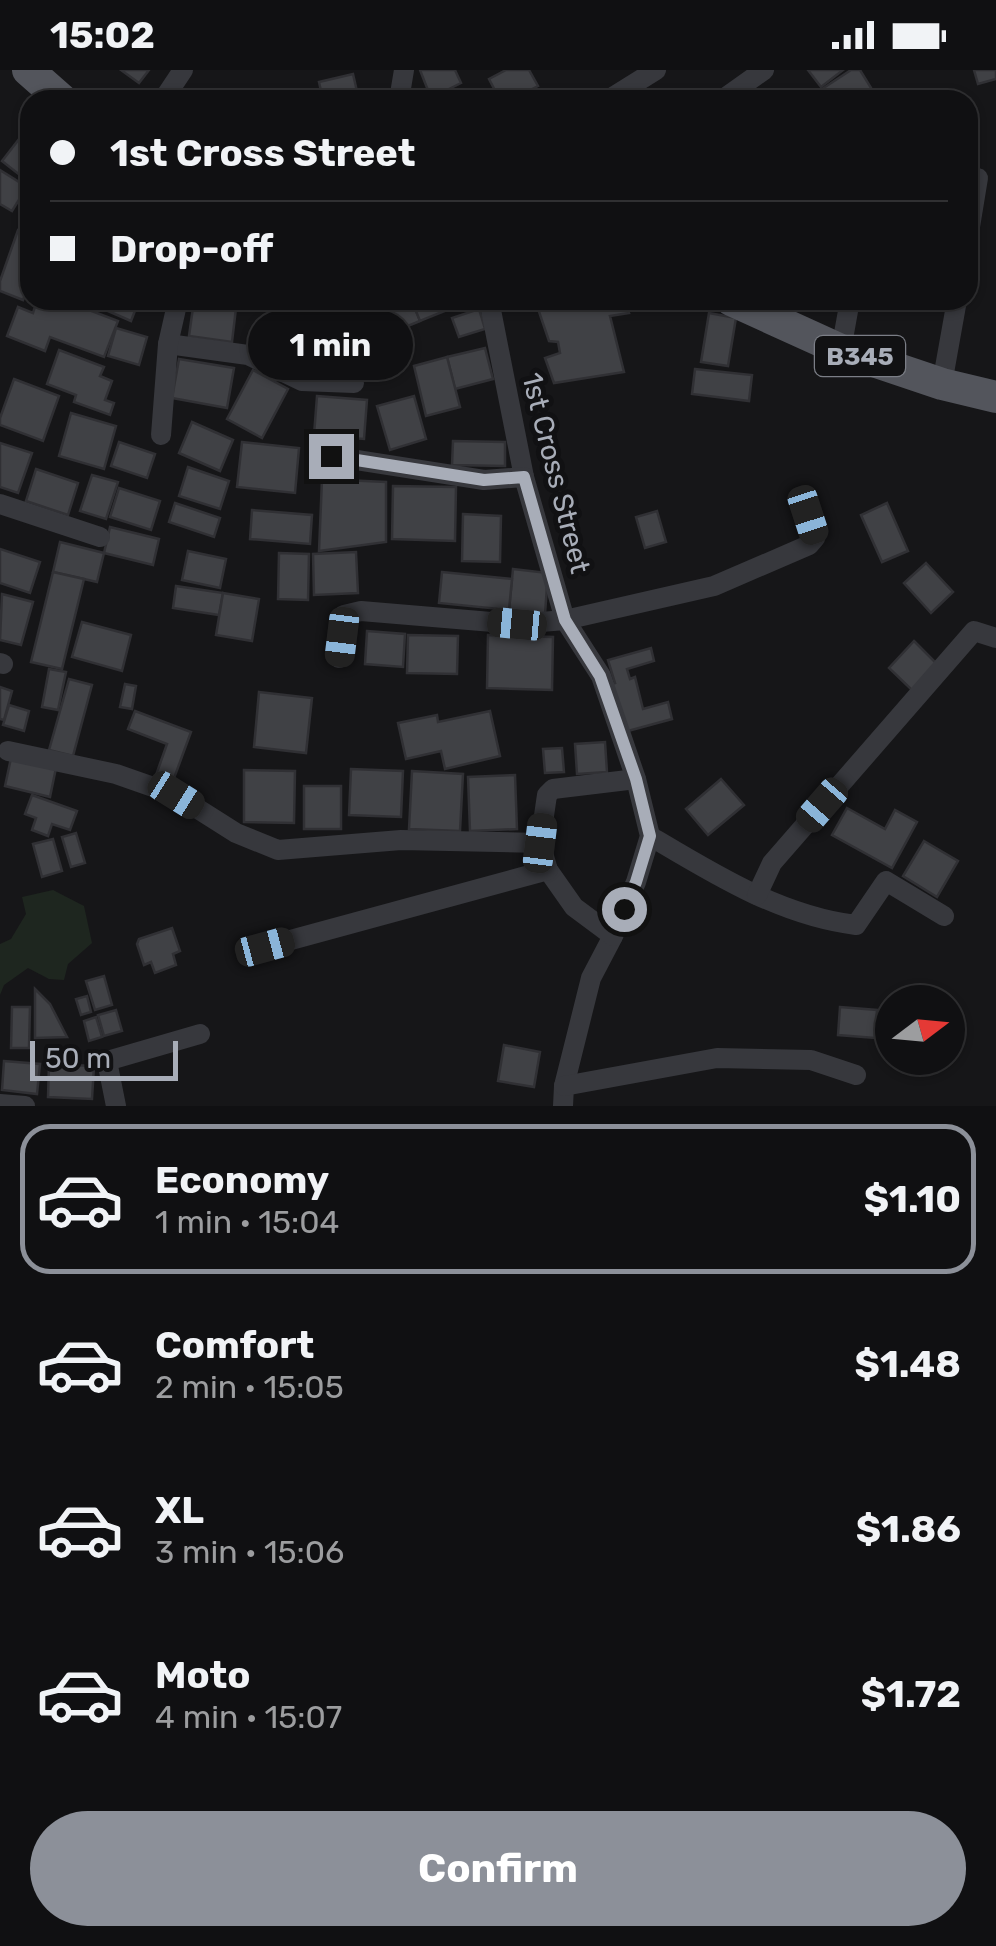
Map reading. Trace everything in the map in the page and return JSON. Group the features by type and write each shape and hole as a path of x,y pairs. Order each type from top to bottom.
{"main road":[{"path":"28,70 51,90"},
{"name":"B345","path":"752,310 841,350 942,384 996,397"}],"street":[{"path":"624,90 656,70"},
{"path":"736,90 764,70"},
{"path":"161,434 168,344 176,310"},
{"name":"1st Cross Street","path":"491,310 524,477 565,620 600,676 636,779 650,836"},
{"path":"841,350 848,310"},
{"path":"942,384 954,310"},
{"path":"168,344 248,355 302,381 354,383"},
{"path":"331,456 484,480 524,477"},
{"path":"0,504 100,537"},
{"path":"339,658 344,616 361,611 517,624 565,620 714,586 809,545 815,538 808,515"},
{"path":"757,895 772,863 974,630 996,638"},
{"path":"8,751 116,774 176,795 236,832 278,850 401,840 540,843"},
{"path":"613,936 574,907 548,870 540,843 547,796 552,789 636,779"},
{"path":"856,1075 812,1060 717,1058 564,1096 591,978 636,882 650,836 722,879 827,922 856,926 886,881 944,916"},
{"path":"265,947 548,870"},
{"path":"116,1106 107,1061 200,1034"},
{"path":"0,1104 26,1106"}],"shaded area":[{"path":"53,890 84,906 92,943 68,964 64,980 49,979 28,968 4,985 0,995 0,944 11,939 26,914 22,897"}],"building":[{"path":"121,70 149,70 139,83"},
{"path":"420,70 455,70 461,83 447,90 428,90"},
{"path":"506,70 529,70 538,86 530,90 495,90 489,79"},
{"path":"808,70 843,70 821,87"},
{"path":"851,70 860,70 872,90 823,90"},
{"path":"974,70 996,70 996,79 978,84"},
{"path":"353,74 357,90 321,90 319,82"},
{"path":"20,138 20,175 2,161"},
{"path":"0,170 20,183 20,198 12,211 0,204"},
{"path":"20,231 20,299 0,291 0,281"},
{"path":"18,307 33,313 89,310 118,321 104,357 50,337 45,351 7,336"},
{"path":"106,310 135,310 131,321"},
{"path":"193,310 236,310 232,342 189,336"},
{"path":"277,310 357,310 358,317 280,330"},
{"path":"370,310 416,310 420,321 381,337"},
{"path":"415,310 447,310 420,321"},
{"path":"479,310 485,329 459,337 452,318"},
{"path":"538,310 629,313 610,316 624,372 554,383 545,358 560,353 558,342 549,341"},
{"path":"709,313 736,318 728,366 701,362"},
{"path":"116,328 147,337 139,365 108,356"},
{"path":"485,348 493,379 455,389 447,357"},
{"path":"59,350 104,367 100,376 112,381 105,400 114,403 110,415 74,402 76,395 47,384"},
{"path":"447,357 460,407 426,416 414,366"},
{"path":"179,359 234,368 227,408 172,398"},
{"path":"695,369 752,375 749,401 692,394"},
{"path":"253,370 288,389 262,438 227,419"},
{"path":"14,379 59,396 43,441 0,425"},
{"path":"317,396 367,400 364,439 314,435"},
{"path":"414,396 426,439 390,450 377,406"},
{"path":"71,413 116,426 104,469 59,456"},
{"path":"192,422 233,440 220,471 179,453"},
{"path":"453,441 505,442 505,466 452,465"},
{"path":"119,442 155,454 147,478 111,466"},
{"path":"242,442 299,448 295,493 237,487"},
{"path":"0,443 32,453 18,493 0,487"},
{"path":"188,467 229,481 220,509 179,496"},
{"path":"36,469 78,483 68,515 26,501"},
{"path":"92,475 118,482 106,519 80,511"},
{"path":"322,479 386,482 386,542 319,551"},
{"path":"393,486 456,487 455,541 392,539"},
{"path":"119,488 160,501 151,530 110,517"},
{"path":"175,503 220,518 214,537 169,522"},
{"path":"887,503 908,551 882,562 861,515"},
{"path":"252,510 312,515 310,544 250,539"},
{"path":"657,511 666,542 645,548 636,517"},
{"path":"463,514 501,516 500,562 462,561"},
{"path":"110,527 159,539 153,565 104,553"},
{"path":"60,542 104,553 97,582 53,572"},
{"path":"0,549 40,562 30,593 0,583"},
{"path":"188,551 226,559 220,588 182,580"},
{"path":"356,552 358,593 314,595 313,554"},
{"path":"279,553 309,554 308,600 278,599"},
{"path":"926,563 953,592 931,613 904,583"},
{"path":"513,569 548,573 545,614 509,610"},
{"path":"53,572 84,579 62,669 31,662"},
{"path":"442,572 512,579 509,610 439,603"},
{"path":"176,586 223,593 219,615 173,608"},
{"path":"223,593 259,599 252,641 216,635"},
{"path":"2,594 33,602 21,645 0,640"},
{"path":"82,622 131,635 122,671 72,657"},
{"path":"367,631 405,634 403,667 365,664"},
{"path":"408,635 458,636 457,674 407,673"},
{"path":"488,635 553,637 552,690 487,688"},
{"path":"914,641 939,666 914,692 889,668"},
{"path":"651,648 654,661 627,669 630,679 635,677 643,709 668,702 672,719 628,731 606,685 615,683 608,660"},
{"path":"49,669 66,672 58,710 42,707"},
{"path":"69,679 92,685 73,756 49,750"},
{"path":"125,684 136,686 132,709 120,707"},
{"path":"0,687 12,691 4,720 0,719"},
{"path":"259,692 312,698 306,753 254,747"},
{"path":"9,705 29,711 24,731 3,725"},
{"path":"135,711 191,732 173,781 156,775 167,744 128,729"},
{"path":"490,711 500,756 445,769 441,751 406,759 398,723 437,715 438,722"},
{"path":"605,742 607,772 577,774 575,744"},
{"path":"562,748 564,772 545,773 543,749"},
{"path":"11,758 56,768 50,797 5,786"},
{"path":"351,769 403,771 401,817 349,815"},
{"path":"244,770 295,771 294,823 244,822"},
{"path":"412,771 463,774 460,831 409,829"},
{"path":"515,775 517,829 470,831 468,777"},
{"path":"721,779 744,805 708,835 686,809"},
{"path":"304,786 341,786 341,829 304,829"},
{"path":"32,795 77,811 70,830 52,824 48,836 32,830 36,818 25,814"},
{"path":"847,808 885,829 895,810 917,822 892,868 832,835"},
{"path":"76,833 85,863 71,867 62,837"},
{"path":"53,839 62,871 42,877 33,844"},
{"path":"924,841 958,861 937,897 903,876"},
{"path":"172,928 180,951 173,954 176,965 155,973 151,962 144,965 137,944 139,939"},
{"path":"104,976 112,1005 95,1010 86,981"},
{"path":"35,989 50,1004 67,1037 35,1038"},
{"path":"87,996 91,1012 81,1015 76,999"},
{"path":"12,1007 30,1007 29,1048 11,1048"},
{"path":"840,1007 875,1010 875,1038 838,1035"},
{"path":"116,1010 122,1031 104,1036 98,1015"},
{"path":"96,1017 102,1037 89,1041 84,1021"},
{"path":"504,1045 540,1052 534,1087 498,1081"},
{"path":"4,1061 40,1064 37,1094 2,1090"},
{"path":"49,1064 94,1066 92,1099 48,1097"}],"route":[{"path":"331,456 484,480 524,477 565,620 600,676 636,779 650,836 624,909"}]}
